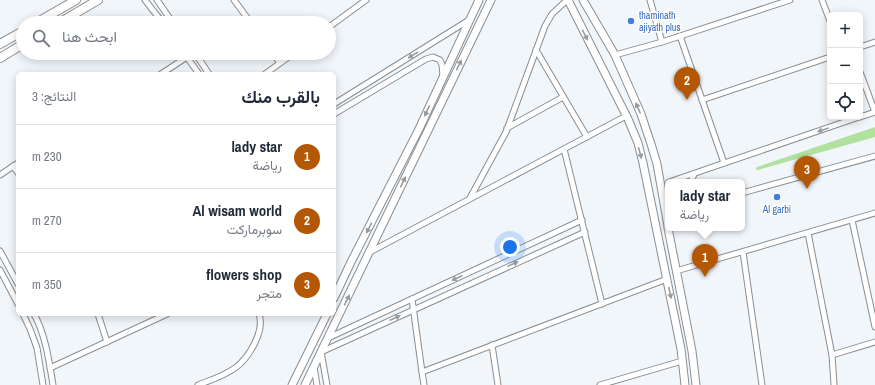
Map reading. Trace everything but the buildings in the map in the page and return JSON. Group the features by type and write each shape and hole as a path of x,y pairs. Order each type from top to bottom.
{"main road":[{"path":"48,16 76,0"},
{"path":"71,16 98,0"},
{"path":"0,44 16,35"},
{"path":"0,58 16,48"}],"street":[{"path":"145,0 158,16"},
{"path":"157,0 168,16"},
{"path":"234,0 246,16"},
{"path":"336,22 366,0"},
{"path":"336,294 419,129 480,0"},
{"path":"305,385 491,0"},
{"path":"469,199 507,128 545,26 552,14 568,0 638,143 681,349 685,385"},
{"path":"583,0 615,55 641,114 657,164 665,206"},
{"path":"650,0 662,42"},
{"path":"615,55 662,42 790,0"},
{"path":"822,0 827,13"},
{"path":"336,103 470,19"},
{"path":"680,36 724,163"},
{"path":"863,46 875,42"},
{"path":"536,50 586,137"},
{"path":"336,113 426,59 433,57 440,60 443,78"},
{"path":"702,100 827,58"},
{"path":"164,72 179,60"},
{"path":"189,60 198,72"},
{"path":"199,60 208,72"},
{"path":"268,72 284,60"},
{"path":"863,80 875,112 863,116"},
{"path":"507,128 563,97"},
{"path":"370,252 626,116"},
{"path":"678,179 851,120"},
{"path":"564,149 602,304"},
{"path":"745,193 875,156"},
{"path":"0,175 16,165"},
{"path":"692,179 694,174"},
{"path":"660,185 665,183"},
{"path":"676,271 875,213"},
{"path":"328,338 582,220"},
{"path":"852,220 875,327"},
{"path":"669,231 692,351 696,385"},
{"path":"321,352 585,232"},
{"path":"808,233 832,355 834,385"},
{"path":"0,250 16,276"},
{"path":"743,252 762,385"},
{"path":"0,270 16,300"},
{"path":"422,372 667,280"},
{"path":"412,299 424,385"},
{"path":"24,316 37,348 43,385"},
{"path":"35,316 40,324 46,345 53,385"},
{"path":"99,316 107,342"},
{"path":"50,368 163,316"},
{"path":"198,385 220,377 236,367 250,353 259,334 259,316"},
{"path":"292,385 325,316"},
{"path":"832,355 875,342"},
{"path":"492,345 498,385"},
{"path":"321,352 327,385"},
{"path":"600,385 682,361"},
{"path":"314,367 317,385"}],"green space":[{"path":"875,127 875,137 758,170 756,169 757,167"}],"place":[{"name":"thaminath ajiyath plus","path":"631,21"},
{"name":"Al wisam world","path":"687,100"},
{"name":"flowers shop","path":"807,189"},
{"name":"Al garbi","path":"777,197"},
{"name":"lady star","path":"705,277"}]}
